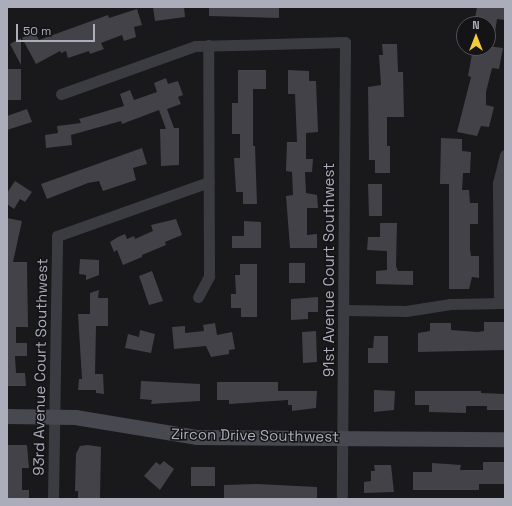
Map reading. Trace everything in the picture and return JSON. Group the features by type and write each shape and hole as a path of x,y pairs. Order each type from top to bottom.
{"street":[{"name":"91st Avenue Court Southwest","path":"208,45 345,42 345,310 342,499"},
{"path":"61,94 180,50 208,45 209,276 198,297"},
{"path":"345,310 406,311 450,304 502,303 498,183 505,155"},
{"name":"93rd Avenue Court Southwest","path":"54,499 57,236 209,182"},
{"name":"Zircon Drive Southwest","path":"7,416 54,416 82,418 156,432 197,437 505,439"}],"building":[{"path":"153,7 184,7 185,17 155,21"},
{"path":"209,7 279,7 279,18 209,16"},
{"path":"477,7 505,7 505,20 497,19 496,26 496,16 475,16"},
{"path":"137,9 142,25 134,27 136,37 124,41 122,35 101,43 104,49 90,54 89,51 68,58 66,51 61,53 60,51 36,64 22,38 34,31 39,40 108,15 109,18"},
{"path":"21,38 21,65 10,44"},
{"path":"382,44 397,44 398,72 403,72 404,117 387,117 387,146 390,146 390,173 375,173 375,160 369,160 368,87 381,85 379,55 383,55"},
{"path":"496,47 503,48 499,69 492,68 486,92 486,105 494,107 489,127 481,126 477,136 457,132 471,77 468,76 472,56 496,56"},
{"path":"7,69 21,69 21,100 8,100"},
{"path":"238,70 266,70 266,89 253,89 253,146 255,146 257,204 243,204 243,192 236,192 234,158 240,158 240,134 232,134 232,103 238,103"},
{"path":"288,70 309,71 309,81 316,81 318,132 306,133 306,159 313,159 312,172 305,172 306,193 317,195 318,208 307,208 307,235 317,234 317,248 290,248 286,196 293,195 292,172 286,171 287,142 297,142 295,94 288,94"},
{"path":"166,78 168,84 178,81 183,95 178,97 181,104 167,109 174,128 179,128 179,165 161,166 160,129 166,129 159,110 122,124 121,121 71,135 72,145 46,148 45,135 58,133 57,126 81,123 79,119 124,106 120,94 130,90 134,100 157,92 154,83"},
{"path":"27,109 32,122 7,130 7,116"},
{"path":"441,138 462,139 462,151 471,152 470,173 463,173 462,190 469,190 470,203 478,203 478,224 470,224 470,249 471,256 479,256 479,278 472,277 469,289 449,289 449,184 440,184"},
{"path":"142,148 147,164 133,168 136,180 103,191 99,181 88,183 47,199 41,184"},
{"path":"15,181 32,192 25,202 20,199 14,209 7,204 7,193"},
{"path":"368,184 382,184 382,216 369,216"},
{"path":"7,218 22,221 13,262 27,262 28,327 16,327 16,343 27,343 27,356 15,356 16,373 25,373 26,386 7,386"},
{"path":"176,219 182,235 165,242 166,245 123,265 117,250 114,252 110,242 118,237 125,234 127,239 134,236 135,239 153,231 151,225"},
{"path":"244,221 261,222 261,248 232,248 232,236 244,236"},
{"path":"380,223 397,223 396,266 398,271 413,271 413,285 376,284 376,271 387,270 387,251 367,250 368,237 380,237"},
{"path":"80,259 99,260 99,275 86,280 86,275 79,274"},
{"path":"289,263 305,263 305,283 289,283"},
{"path":"240,264 257,264 257,317 241,317 241,308 231,308 231,294 236,294 235,275 240,275"},
{"path":"152,271 163,301 149,305 139,276"},
{"path":"99,290 98,298 108,298 108,326 96,326 95,374 103,374 104,394 96,393 96,390 78,390 79,379 82,379 78,314 90,314 90,293"},
{"path":"318,297 318,312 308,312 308,319 291,320 291,299"},
{"path":"484,322 505,322 505,350 418,352 418,333 430,331 430,323 451,323 451,330 478,332 484,331"},
{"path":"215,323 217,335 232,332 235,349 229,350 229,354 211,357 206,346 174,349 172,327 185,326 185,333 204,331 203,325"},
{"path":"140,330 155,334 151,353 125,348 128,334 139,337"},
{"path":"316,331 317,362 303,363 302,332"},
{"path":"374,336 388,336 388,363 368,363 368,348 373,348"},
{"path":"141,381 200,384 200,401 151,404 152,400 140,399"},
{"path":"217,382 278,382 278,391 317,391 316,408 292,411 292,405 288,405 288,400 229,404 229,400 217,400"},
{"path":"374,390 395,391 394,410 374,412"},
{"path":"415,391 481,391 481,393 505,394 505,410 487,410 487,406 466,406 466,413 429,412 429,405 415,405"},
{"path":"7,445 27,445 29,468 22,468 22,490 29,490 29,499 7,499"},
{"path":"88,445 101,447 100,499 78,499 78,491 75,491 76,454 80,446"},
{"path":"164,461 174,469 160,490 144,476 156,462 160,465"},
{"path":"483,462 505,462 505,484 479,484 479,490 413,490 413,472 432,472 432,463 461,465 460,470 483,470"},
{"path":"374,465 391,465 394,492 364,493 364,482 371,481 371,471 375,471"},
{"path":"191,467 215,467 215,486 191,486"},
{"path":"257,484 317,487 317,499 224,499 224,485"}]}
